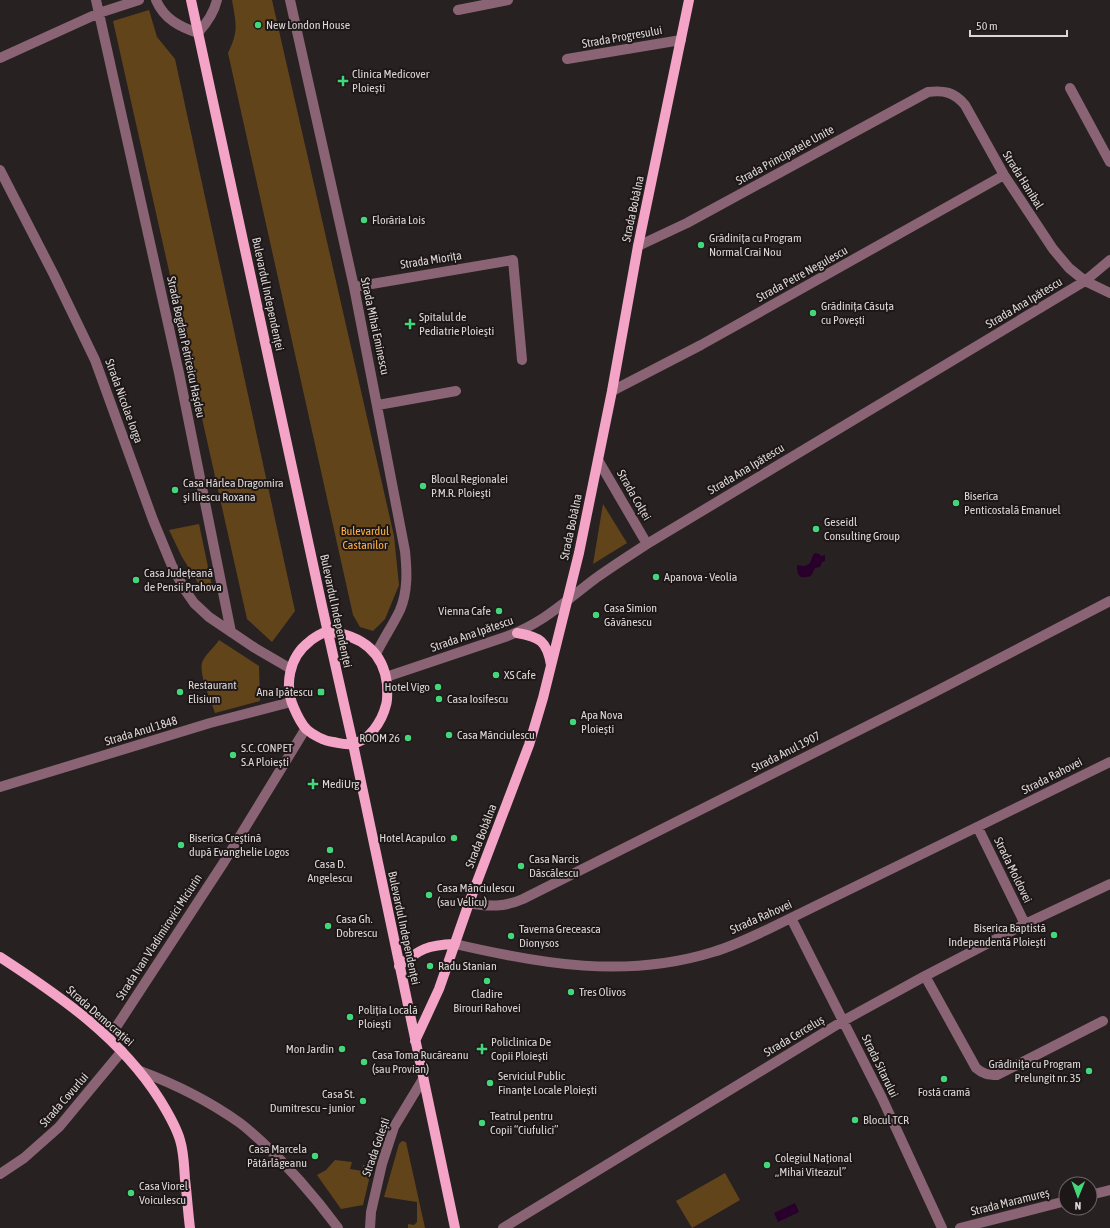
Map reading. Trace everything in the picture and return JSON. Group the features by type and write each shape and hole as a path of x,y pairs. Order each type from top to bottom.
{"main road":[{"name":"Bulevardul Independenței","path":"191,0 327,631 353,744 422,1079 455,1228"},
{"name":"Strada Bobâlna","path":"415,1041 439,989 469,903 529,745 551,667 567,602 598,460 638,246 689,0"},
{"path":"327,631 341,632 368,646 376,654 383,667 386,677 387,703 382,717 372,732 353,744 341,744 329,742 306,728 298,718 291,702 289,686 291,669 297,655 308,642 327,631"},
{"path":"517,633 532,636 542,642 548,652 551,667"},
{"name":"Strada Rahovei","path":"399,966 417,951 442,944 455,944"},
{"name":"Strada Democrației","path":"0,957 67,1003 122,1050 140,1071 168,1113 180,1142 184,1158 190,1228"}],"street":[{"name":"Strada Bogdan Petriceicu Hașdeu","path":"96,0 179,373 231,632"},
{"path":"0,58 99,13 139,0"},
{"path":"156,0 165,15 172,22 183,28 198,33 208,23 215,10 217,0"},
{"name":"Strada Mihai Eminescu","path":"290,0 354,287 405,551 407,572 405,594 400,610 376,654"},
{"path":"458,10 508,0"},
{"name":"Strada Progresului","path":"567,60 681,40"},
{"path":"1070,88 1110,162"},
{"name":"Strada Principatele Unite","path":"638,246 687,223 928,92 945,91"},
{"name":"Strada Hanibal","path":"945,91 960,98 965,105 1004,176 1036,226 1053,249 1069,268 1085,281 1110,294"},
{"name":"Strada Nicolae Iorga","path":"0,170 54,275 95,360 153,520 172,566 194,603 209,617 231,632"},
{"name":"Strada Petre Negulescu","path":"612,391 701,346 1004,176"},
{"name":"Strada Miorița","path":"354,287 513,260 522,360"},
{"name":"Strada Ana Ipătescu","path":"386,677 517,633 538,622 567,602 596,579 647,544 1085,281 1110,260"},
{"path":"378,405 456,391"},
{"name":"Strada Colței","path":"598,460 647,544"},
{"name":"Strada Anul 1907","path":"469,903 482,906 499,906 523,899 929,695 1110,601"},
{"path":"231,632 291,669"},
{"name":"Strada Anul 1848","path":"0,788 210,723 291,702"},
{"name":"Strada Ivan Vladimirovici Miciurin","path":"109,1038 224,862 306,728"},
{"name":"Strada Rahovei","path":"455,944 507,956 564,965 600,968 672,962 713,952 753,936 791,918 978,828 1110,762"},
{"name":"Strada Moldovei","path":"978,828 1025,924"},
{"name":"Strada Cerceluș","path":"503,1228 843,1021 1025,924 1110,884"},
{"name":"Strada Sitarului","path":"791,918 882,1098 942,1228"},
{"path":"925,976 976,1068 982,1073 989,1075 997,1075 1103,1021"},
{"name":"Strada Covurlui","path":"0,1174 24,1158 59,1127 122,1050"},
{"path":"140,1071 160,1078 192,1094 241,1124 273,1153 303,1184 338,1228"},
{"name":"Strada Golești","path":"370,1228 374,1200 382,1164 394,1127 422,1079"},
{"path":"1098,1193 1110,1190"},
{"name":"Strada Maramureș","path":"960,1228 1058,1203"}],"green space":[{"name":"Bulevardul Castanilor","path":"232,0 272,0 394,536 399,585 385,619 373,631 360,627 353,615 228,53 234,38 236,27"},
{"path":"149,10 157,37 175,59 295,611 272,642 247,619 113,21"},
{"path":"603,504 627,543 593,564"},
{"path":"199,524 212,586 209,593 204,593 182,557 169,530"},
{"path":"219,640 259,666 260,701 215,713 202,674 202,663"},
{"path":"402,1141 406,1142 425,1228 408,1228 408,1224 414,1225 417,1222 417,1202 384,1197 399,1144"},
{"path":"335,1160 352,1162 350,1169 362,1171 363,1165 372,1167 363,1205 341,1209 317,1175 326,1170"},
{"path":"725,1173 740,1200 692,1228 676,1201"}],"shaded area":[{"path":"815,553 821,556 825,555 825,561 822,562 820,567 815,568 809,577 801,577 798,572 797,565 805,566 810,563"},
{"path":"795,1203 799,1212 778,1222 774,1213"}],"place":[{"name":"New London House","path":"258,25"},
{"name":"Clinica Medicover Ploiești","path":"343,81"},
{"name":"Florăria Lois","path":"364,220"},
{"name":"Grădinița cu Program Normal Crai Nou","path":"701,245"},
{"name":"Grădinița Căsuța cu Povești","path":"813,313"},
{"name":"Spitalul de Pediatrie Ploieşti","path":"410,324"},
{"name":"Blocul Regionalei P.M.R. Ploieşti","path":"423,486"},
{"name":"Casa Hârlea Dragomira şi Iliescu Roxana","path":"175,490"},
{"name":"Biserica Penticostală Emanuel","path":"956,503"},
{"name":"Geseidl Consulting Group","path":"816,529"},
{"name":"Apanova - Veolia","path":"656,577"},
{"name":"Casa Județeană de Pensii Prahova","path":"136,580"},
{"name":"Vienna Cafe","path":"499,611"},
{"name":"Casa Simion Găvănescu","path":"596,615"},
{"name":"XS Cafe","path":"496,675"},
{"name":"Hotel Vigo","path":"438,687"},
{"name":"Restaurant Elisium","path":"180,692"},
{"name":"Ana Ipătescu","path":"321,692"},
{"name":"Casa Iosifescu","path":"439,699"},
{"name":"Apa Nova Ploiești","path":"573,722"},
{"name":"Casa Mănciulescu","path":"449,735"},
{"name":"ROOM 26","path":"408,738"},
{"name":"S.C. CONPET S.A Ploiești","path":"233,755"},
{"name":"MediUrg","path":"313,784"},
{"name":"Hotel Acapulco","path":"454,838"},
{"name":"Biserica Creştină după Evanghelie Logos","path":"181,845"},
{"name":"Casa D. Angelescu","path":"330,850"},
{"name":"Casa Narcis Dăscălescu","path":"521,866"},
{"name":"Casa Mănciulescu (sau Velicu)","path":"429,895"},
{"name":"Casa Gh. Dobrescu","path":"328,926"},
{"name":"Biserica Baptistă Independentă Ploieşti","path":"1054,935"},
{"name":"Taverna Greceasca Dionysos","path":"511,936"},
{"name":"Radu Stanian","path":"430,966"},
{"name":"Cladire Birouri Rahovei","path":"487,981"},
{"name":"Tres Olivos","path":"571,992"},
{"name":"Poliția Locală Ploiești","path":"350,1017"},
{"name":"Mon Jardin","path":"342,1049"},
{"name":"Policlinica De Copii Ploiești","path":"482,1049"},
{"name":"Casa Toma Rucăreanu (sau Provian)","path":"364,1062"},
{"name":"Grădiniţa cu Program Prelungit nr. 35","path":"1089,1071"},
{"name":"Fostă cramă","path":"944,1079"},
{"name":"Serviciul Public Finanțe Locale Ploiești","path":"490,1083"},
{"name":"Casa St. Dumitrescu – junior","path":"363,1101"},
{"name":"Blocul TCR","path":"855,1120"},
{"name":"Teatrul pentru Copii “Ciufulici”","path":"482,1123"},
{"name":"Casa Marcela Pătârlăgeanu","path":"315,1156"},
{"name":"Colegiul Național „Mihai Viteazul”","path":"767,1165"},
{"name":"Casa Viorel Voiculescu","path":"131,1193"}]}
